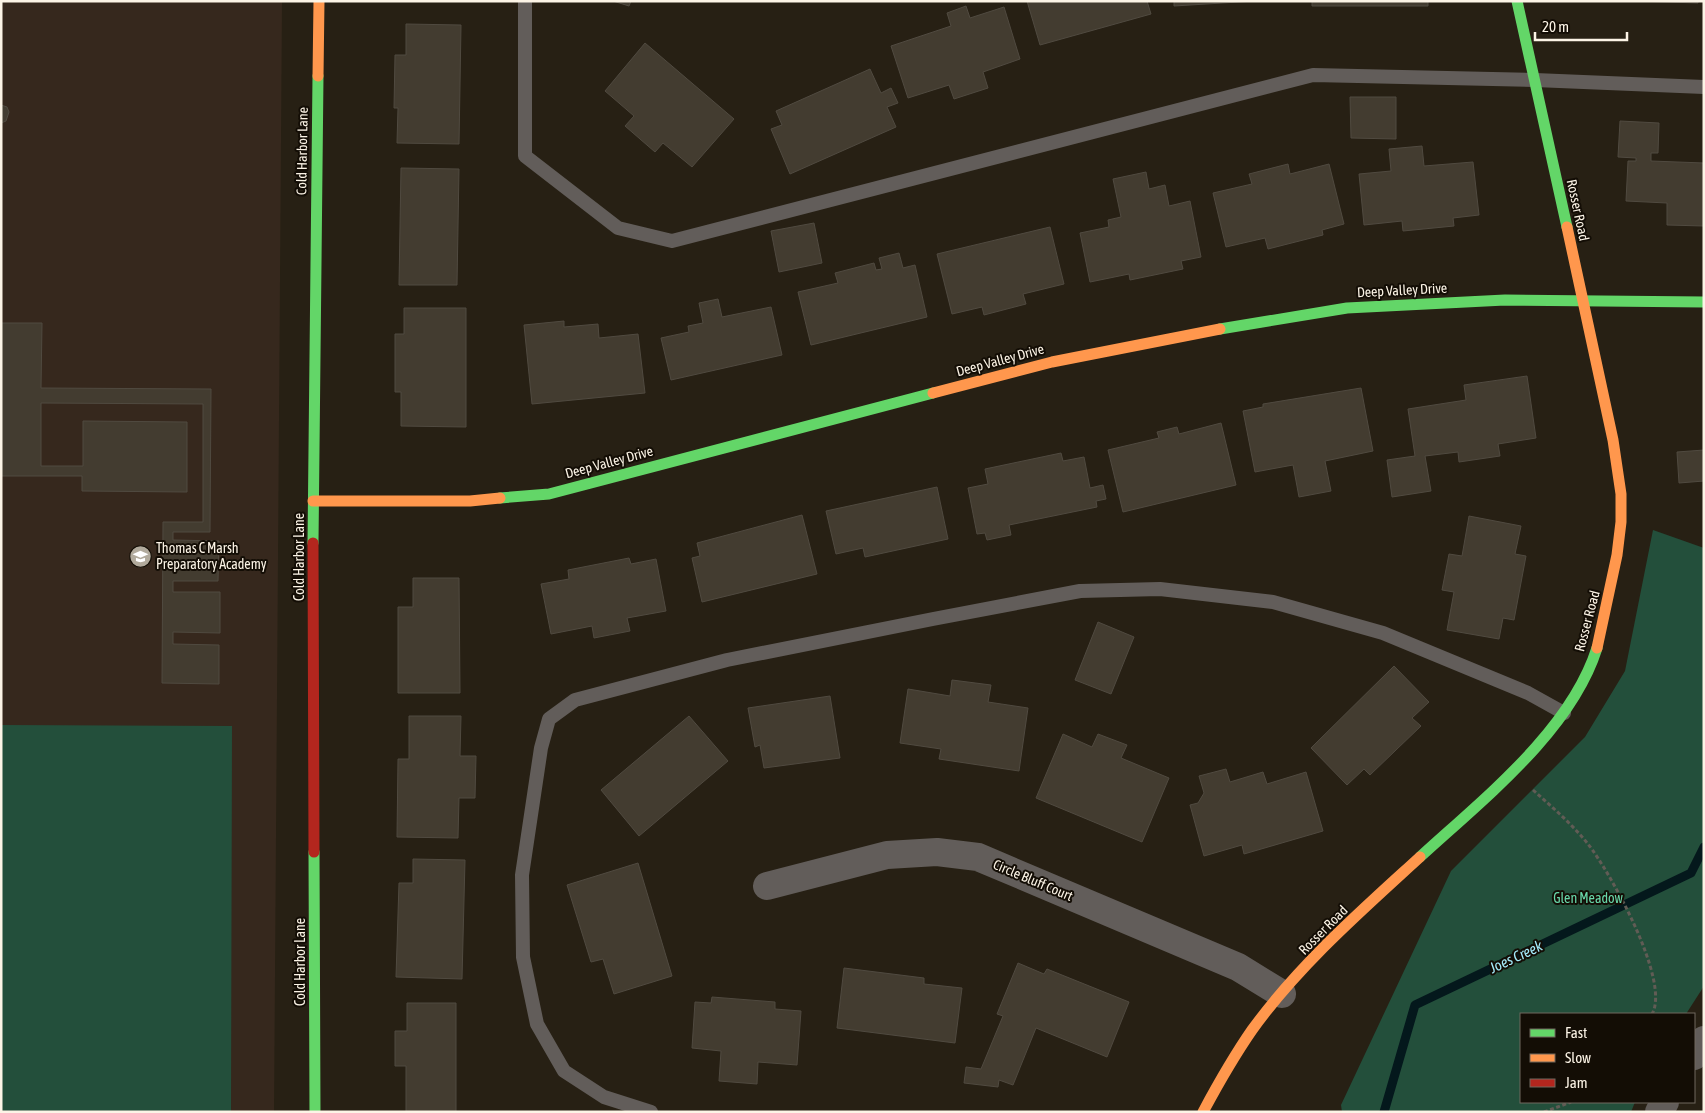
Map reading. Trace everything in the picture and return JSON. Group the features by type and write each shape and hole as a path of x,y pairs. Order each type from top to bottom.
{"street":[{"name":"Cold Harbor Lane","path":"315,1112 314,501 319,1"},
{"name":"Rosser Road","path":"1203,1112 1213,1089 1240,1046 1282,994 1333,940 1512,771 1564,712 1587,675 1602,628 1617,565 1621,519 1618,464 1584,300 1516,1"},
{"name":"Deep Valley Drive","path":"314,501 470,501 549,494 1052,362 1200,332 1347,308 1505,300 1704,302"},
{"name":"Circle Bluff Court","path":"767,886 887,855 937,852 978,857 1238,966 1282,994"}],"lane":[{"path":"525,1 525,156 618,228 672,241 1312,75 1535,80 1704,87"},
{"path":"651,1112 604,1097 564,1071 537,1024 523,957 522,875 541,748 549,719 575,700 727,660 952,616 1080,592 1160,589 1272,602 1383,633 1528,693 1564,712"}],"path":[{"path":"1512,771 1573,827 1588,844 1612,879 1634,925 1654,977 1657,994 1652,1013"},
{"path":"1544,1112 1568,1103"}],"shaded area":[{"name":"Thomas C Marsh Preparatory Academy","path":"1,1 282,1 274,1112 1,1112"}],"green space":[{"name":"Glen Meadow","path":"1653,530 1704,548 1704,986 1687,1013 1520,1013 1520,1103 1635,1103 1631,1112 1342,1112 1341,1105 1451,871 1585,737 1625,671"},
{"path":"1,725 232,726 231,1112 1,1112"}],"building":[{"path":"613,1 631,1 629,6"},
{"path":"1027,1 1147,1 1151,14 1040,45"},
{"path":"1174,1 1255,1 1174,6"},
{"path":"1312,1 1428,1 1428,6 1312,6"},
{"path":"1636,1 1698,1 1698,3"},
{"path":"966,6 970,18 1004,7 1020,59 983,72 988,88 954,99 949,85 908,98 891,46 951,26 947,13"},
{"path":"406,24 461,25 459,144 397,143 398,108 394,108 395,55 406,55"},
{"path":"645,43 734,119 692,167 663,143 655,152 625,126 634,116 605,91"},
{"path":"870,69 881,93 891,88 898,103 887,107 896,127 790,174 771,129 782,125 776,111"},
{"path":"1350,97 1396,97 1396,139 1351,138"},
{"path":"1,105 7,107 9,112 6,121 1,123"},
{"path":"1620,121 1659,123 1658,153 1651,153 1651,161 1704,163 1704,226 1667,225 1667,203 1626,201 1628,161 1636,161 1636,158 1618,157"},
{"path":"1422,146 1424,166 1473,162 1479,215 1453,218 1454,226 1403,231 1402,221 1364,225 1359,174 1391,171 1389,149"},
{"path":"1288,164 1290,174 1329,164 1344,224 1322,230 1323,235 1268,249 1265,238 1226,247 1213,193 1252,184 1249,174"},
{"path":"401,168 459,169 457,285 399,285"},
{"path":"1146,172 1149,189 1165,185 1169,206 1190,201 1201,257 1181,261 1183,269 1130,280 1129,274 1090,282 1080,233 1109,227 1108,220 1121,217 1113,179"},
{"path":"814,223 822,263 779,272 771,231"},
{"path":"1050,227 1064,284 1023,294 1026,304 984,315 982,307 952,314 937,254"},
{"path":"899,253 903,268 915,265 927,317 811,345 798,292 838,283 835,273 874,263 876,270 882,269 879,258"},
{"path":"718,299 722,317 771,307 782,355 671,380 661,338 689,332 688,326 703,323 699,303"},
{"path":"404,308 466,308 466,427 401,426 401,392 395,392 395,334 404,334"},
{"path":"564,321 564,327 598,324 599,338 638,334 645,393 532,404 524,325"},
{"path":"1,323 42,323 41,388 211,389 210,532 173,532 173,540 219,541 218,581 173,581 173,592 220,592 220,633 173,632 173,644 219,645 219,684 162,683 163,522 203,522 203,404 41,403 41,466 83,466 83,421 187,422 187,492 82,491 82,476 1,476"},
{"path":"1527,376 1536,438 1498,444 1500,456 1459,462 1458,452 1425,456 1431,491 1392,497 1387,460 1415,456 1408,409 1466,400 1464,385"},
{"path":"1361,388 1373,451 1325,461 1331,491 1299,497 1293,465 1255,472 1243,411 1263,407 1263,404"},
{"path":"1221,423 1236,485 1123,512 1108,450 1159,438 1157,432 1177,427 1179,434"},
{"path":"1704,450 1704,481 1679,483 1677,452"},
{"path":"1061,453 1063,461 1084,457 1090,488 1103,485 1106,499 1096,501 1097,507 1009,525 1011,535 987,540 985,533 977,534 968,488 988,484 985,469"},
{"path":"937,487 948,539 865,557 863,548 836,554 826,511"},
{"path":"802,515 817,574 702,602 692,558 700,556 697,543"},
{"path":"1469,516 1521,526 1515,554 1526,556 1514,620 1503,618 1499,639 1447,630 1454,592 1442,590 1449,554 1462,556"},
{"path":"629,558 631,564 656,559 666,611 627,618 630,631 594,638 592,626 551,634 541,584 569,579 568,570"},
{"path":"413,578 459,578 460,693 398,693 398,607 413,607"},
{"path":"1098,622 1134,637 1111,694 1075,680"},
{"path":"1394,666 1429,702 1412,718 1421,726 1370,775 1364,769 1347,785 1311,748"},
{"path":"952,680 991,685 988,702 1028,708 1019,771 939,759 941,749 900,743 908,689 950,696"},
{"path":"830,696 840,758 764,768 760,745 755,747 748,708"},
{"path":"409,716 461,716 460,756 476,756 475,798 459,798 458,838 397,837 398,759 409,759"},
{"path":"689,716 728,761 639,836 601,790"},
{"path":"1063,734 1092,747 1098,734 1127,745 1121,758 1169,778 1142,842 1036,798"},
{"path":"1226,769 1230,782 1263,772 1267,784 1306,772 1323,831 1244,854 1242,845 1204,856 1190,805 1198,803 1204,793 1199,776"},
{"path":"413,859 465,860 462,979 396,977 399,883 413,883"},
{"path":"638,863 672,976 614,994 603,959 591,962 567,885"},
{"path":"1018,963 1044,974 1047,969 1129,1002 1107,1057 1036,1028 1013,1085 999,1080 998,1087 964,1083 966,1067 981,1069 1003,1016 997,1014"},
{"path":"844,968 924,978 924,984 962,988 955,1043 837,1028"},
{"path":"712,997 775,1002 775,1009 801,1011 797,1065 758,1062 757,1084 719,1081 721,1051 692,1048 695,1002 711,1003"},
{"path":"407,1003 456,1003 456,1112 406,1112 406,1066 395,1066 395,1031 407,1031"}],"waterway":[{"name":"Joes Creek","path":"1384,1112 1415,1005 1691,873 1704,847"}],"traffic: fast":[{"path":"1517,1 1567,227"},
{"path":"313,543 318,76"},
{"path":"1220,329 1347,308 1505,300 1704,302"},
{"path":"500,498 549,494 933,393"},
{"path":"1420,857 1496,788 1546,736 1567,708 1584,678 1597,648"},
{"path":"314,852 315,1112"}],"traffic: slow":[{"path":"318,76 319,1"},
{"path":"1567,227 1613,440 1621,494 1621,522 1617,555 1597,648"},
{"path":"933,393 1052,362 1220,329"},
{"path":"313,501 470,501 500,498"},
{"path":"1203,1112 1226,1070 1270,1006 1332,939 1420,857"}],"traffic: jam":[{"path":"313,543 314,852"}],"place":[{"name":"Thomas C Marsh Preparatory Academy","path":"140,556"}]}
